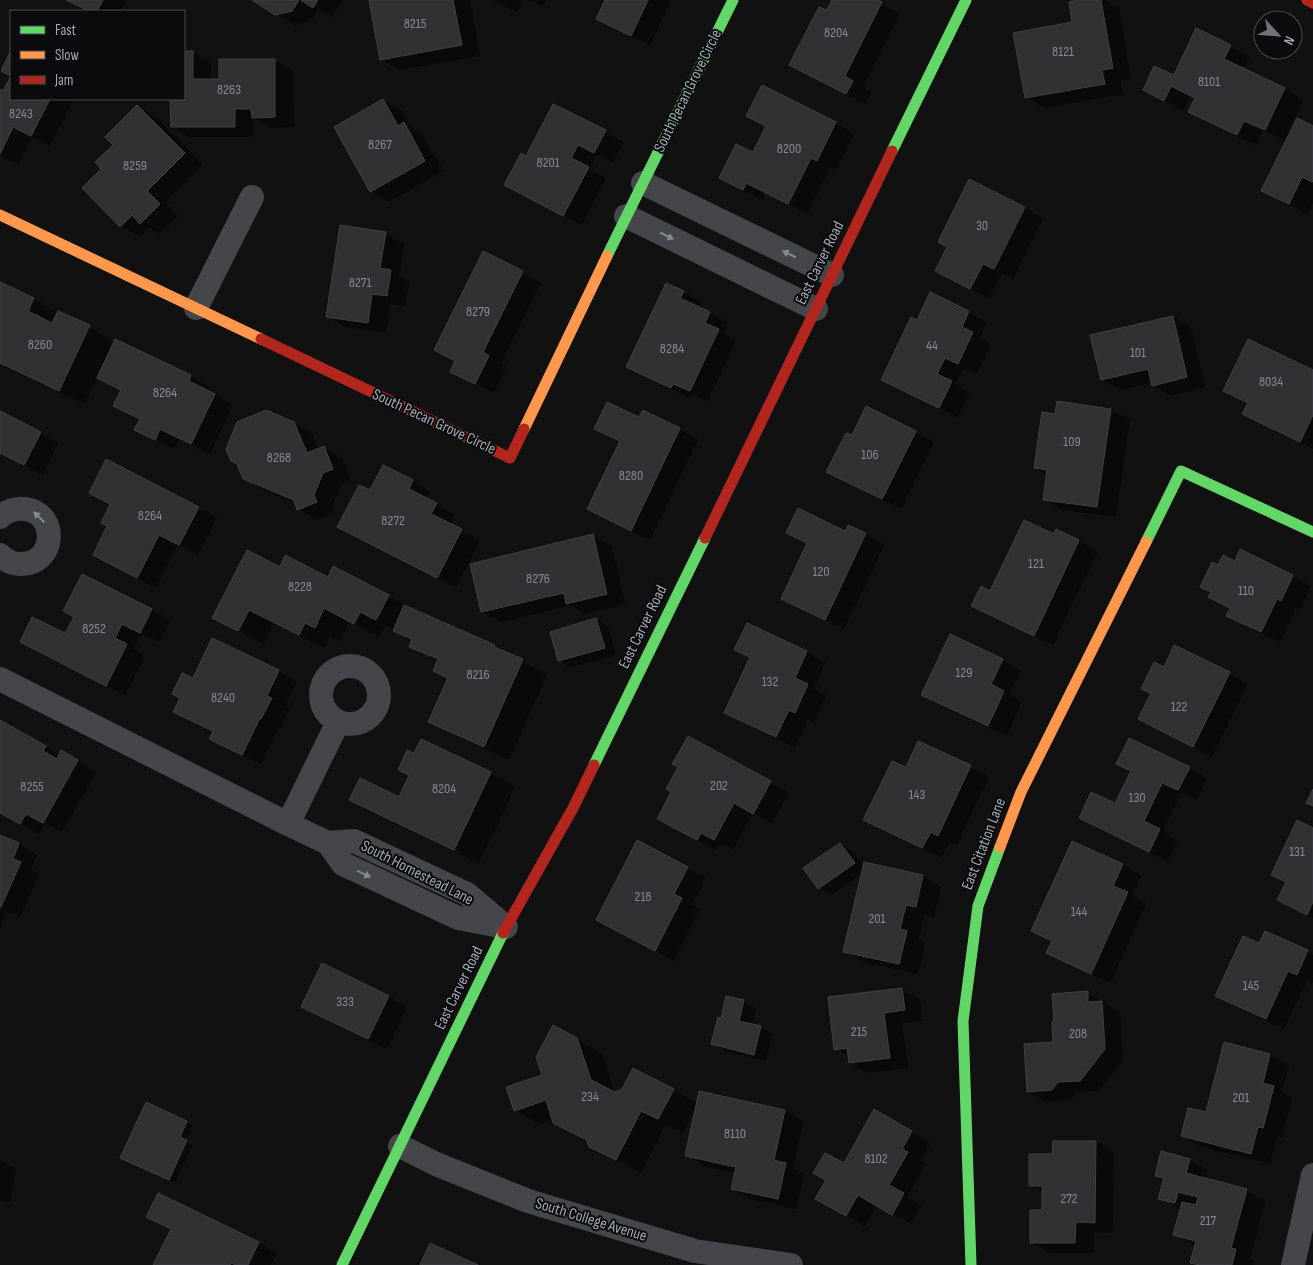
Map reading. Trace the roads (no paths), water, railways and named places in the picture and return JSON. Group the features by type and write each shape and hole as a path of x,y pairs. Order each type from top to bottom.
{"street":[{"name":"South Pecan Grove Circle","path":"0,215 510,458 732,0"},
{"name":"East Carver Road","path":"342,1265 506,927 573,808 966,0"},
{"path":"1307,0 1313,3"},
{"path":"643,183 832,275"},
{"path":"196,308 252,197"},
{"path":"626,216 816,309"},
{"path":"723,264 739,230"},
{"name":"East Citation Lane","path":"970,1265 963,1020 978,906 1021,792 1181,471 1313,532"},
{"path":"0,517 10,510 18,508 34,511 41,516 49,532 46,549 34,562 3,566"},
{"name":"South Homestead Lane","path":"0,680 328,843 354,841 467,894 506,927"},
{"path":"288,824 338,722"},
{"name":"South College Avenue","path":"400,1146 436,1164 528,1201 694,1251 791,1265"},
{"path":"1293,1265 1313,1175"}]}
